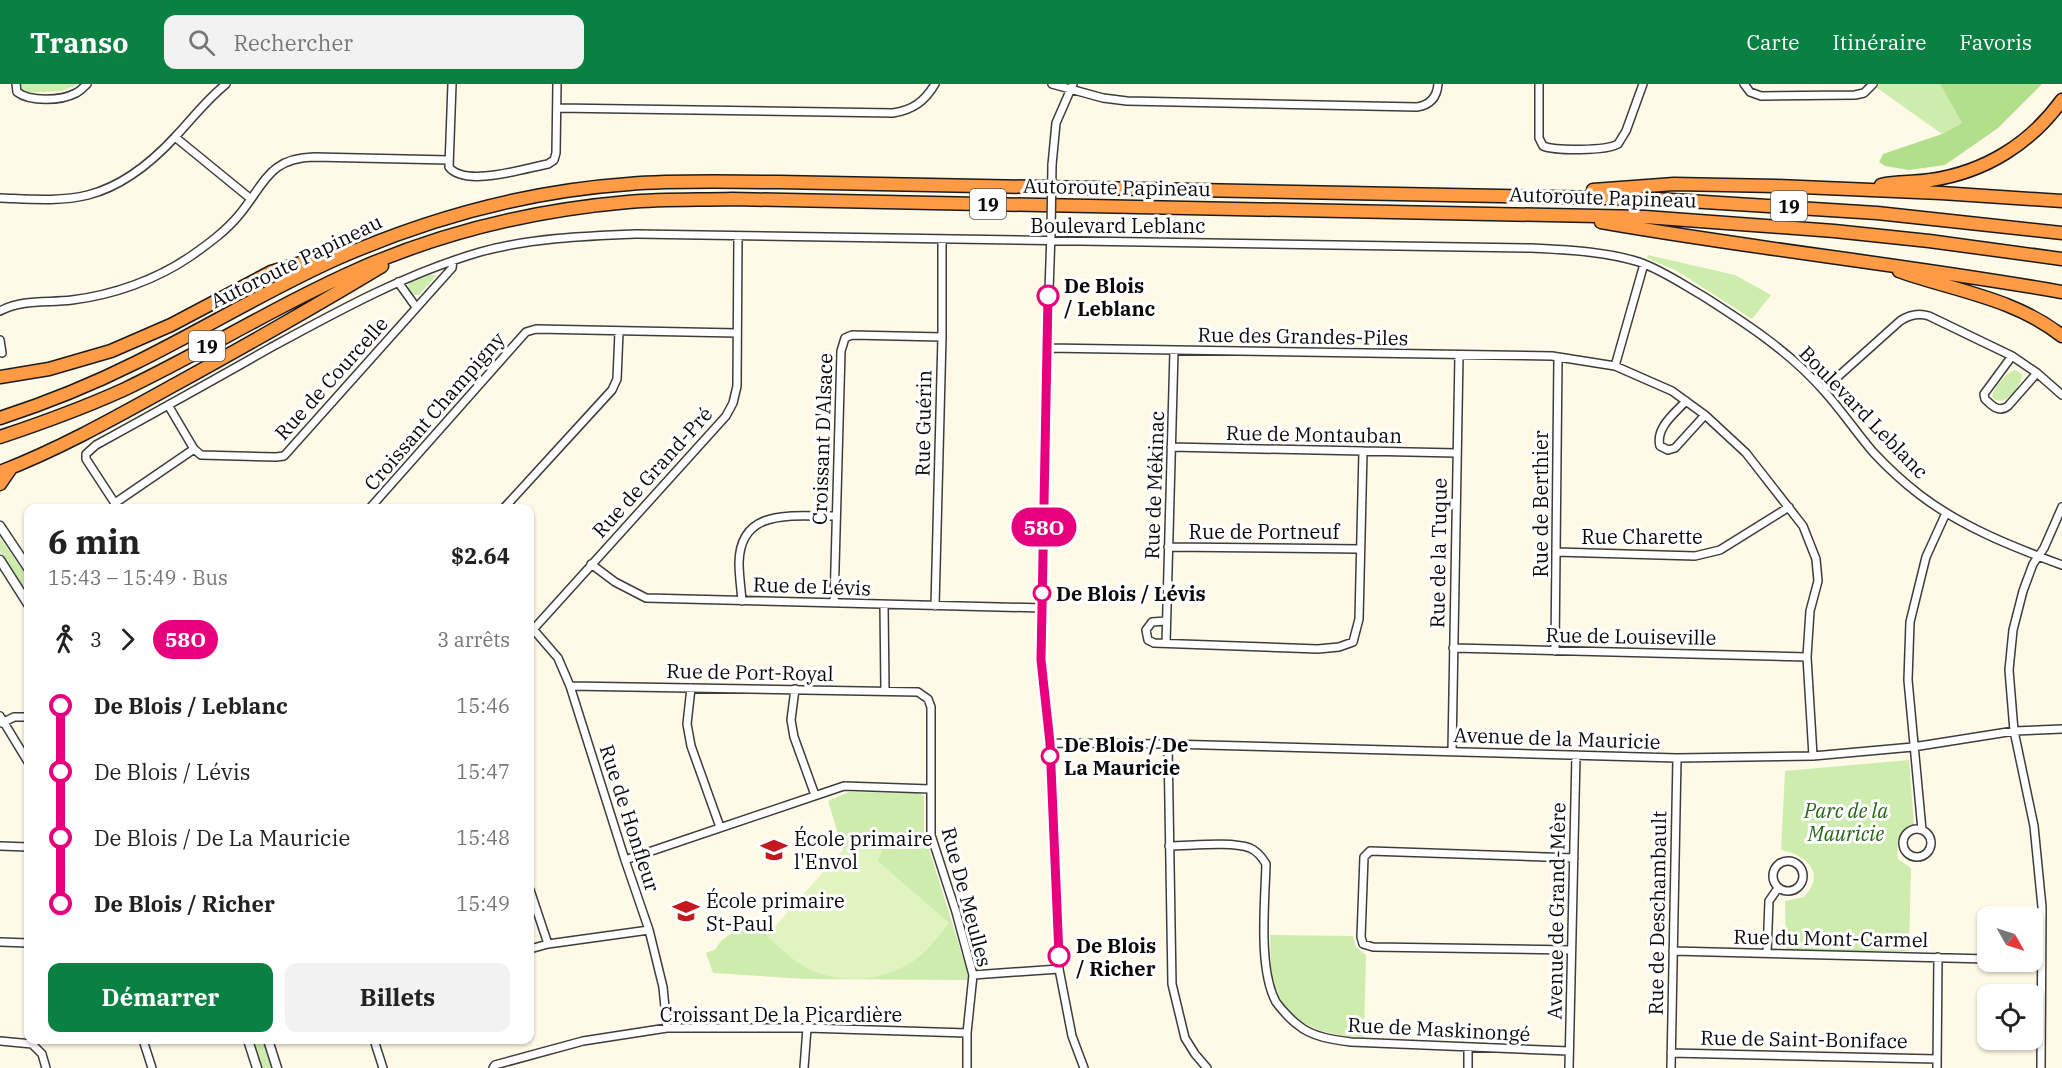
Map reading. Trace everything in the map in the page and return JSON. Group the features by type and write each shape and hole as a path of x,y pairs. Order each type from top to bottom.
{"highway":[{"path":"1862,190 1890,183 1919,182 1947,177 1988,163 2024,141 2062,100"},
{"name":"Autoroute Papineau","path":"0,418 61,396 120,370 306,274 404,232 456,215 527,198 590,188 659,182 813,183 1656,199 1919,217 2062,233"},
{"path":"1516,195 1674,184 1862,190 2062,201"},
{"name":"Autoroute Papineau","path":"0,437 45,422 123,389 329,283 412,248 472,229 540,213 595,205 670,200 754,200 1559,214 1712,221 1824,230 2062,259"},
{"path":"1559,214 1688,238 1873,262 2062,292"},
{"path":"0,377 49,369 105,353 171,325 271,272 404,232"},
{"path":"0,484 5,470 59,447 117,417 296,318 412,248"},
{"path":"1873,262 1999,301 2028,314 2062,336"}],"street":[{"path":"16,84 17,92 23,97 45,100 76,94 87,84"},
{"path":"0,198 48,200 88,195 127,179 145,167 175,137 207,99 226,84"},
{"path":"452,84 449,167 454,173 479,176 496,175 550,163 556,156 557,84"},
{"path":"557,108 893,113 917,105 935,84"},
{"path":"1052,84 1071,87 1110,100 1417,107 1430,102 1436,94 1438,84"},
{"path":"1539,84 1539,138 1543,146 1554,148 1602,148 1618,144 1626,131 1642,84"},
{"path":"1744,84 1750,92 1761,96 1855,95 1864,93 1874,84"},
{"path":"1071,87 1056,123 1052,165 1041,660 1050,743 1059,969 1072,1036 1084,1068"},
{"path":"175,137 251,199"},
{"path":"0,311 23,303 95,296 154,276 181,262 207,244 233,221 276,168 298,158 449,160"},
{"name":"Boulevard Leblanc","path":"115,504 87,462 86,456 96,445 327,316 398,282 453,261 511,245 569,237 638,234 942,239 1051,238 1573,250 1609,255 1644,264 1672,278 1761,335 1793,360 1823,390 1867,445 1888,467 1921,495 1946,513 1985,533 2062,565"},
{"name":"Rue de Grand-Pré","path":"534,628 726,416 733,403 737,386 738,236"},
{"name":"Rue Guérin","path":"935,606 942,337 942,239"},
{"name":"Rue de Courcelle","path":"194,449 198,454 205,456 276,458 284,456 452,268 453,261"},
{"path":"1615,366 1644,264"},
{"path":"398,282 416,307"},
{"path":"1823,390 1904,318 1914,315 1929,316 2012,356 2037,373 2062,395"},
{"name":"Croissant Champigny","path":"374,504 526,332 536,329 737,333"},
{"path":"508,504 612,390 617,379 619,332"},
{"name":"Croissant D'Alsace","path":"834,603 841,351 845,338 852,335 942,337"},
{"path":"0,340 2,353"},
{"name":"Rue des Grandes-Piles","path":"1047,348 1558,357 1615,366 1672,391 1705,415 1746,453 1803,526 1816,559 1818,581 1810,611 1808,657 1813,756"},
{"name":"Rue de Mékinac","path":"1166,643 1174,351"},
{"name":"Rue de la Tuque","path":"1452,751 1459,356"},
{"path":"2012,356 1984,394 1985,399 1998,409 2003,410 2008,406 2037,373"},
{"name":"Rue de Berthier","path":"1555,651 1558,357"},
{"path":"1686,401 1662,427 1658,440 1660,446 1668,450 1675,448 1705,415"},
{"path":"119,504 194,449 168,405"},
{"name":"Rue de Montauban","path":"1171,447 1456,453"},
{"path":"1166,621 1152,622 1146,630 1148,640 1154,644 1318,649 1339,647 1353,642 1359,619 1363,451"},
{"name":"Rue Charette","path":"1556,552 1695,556 1720,550 1789,507"},
{"path":"2042,906 2034,826 2014,731 2009,680 2011,643 2019,602 2030,572 2047,542 2062,507"},
{"path":"1922,830 1914,830 1904,837 1903,845 1910,855 1923,855 1930,845 1929,836 1922,830 1913,747 1908,680 1910,622 1926,557 1946,513"},
{"path":"742,601 739,561 742,543 750,530 762,520 772,518 835,516"},
{"path":"0,526 24,562"},
{"name":"Rue de Portneuf","path":"1168,547 1360,549"},
{"path":"0,560 24,598"},
{"name":"Rue de Lévis","path":"591,564 615,582 646,598 1042,608"},
{"path":"884,605 885,691"},
{"name":"Rue de Honfleur","path":"534,634 558,658 570,686 624,860 649,930 663,987 667,1028"},
{"name":"Rue de Louiseville","path":"1454,648 1808,657"},
{"name":"Rue de Port-Royal","path":"570,686 918,692 928,699"},
{"path":"691,688 687,724 691,746 720,827"},
{"path":"795,689 791,720 794,737 814,795"},
{"name":"Rue De Meulles","path":"928,699 931,706 931,835 956,912 973,975 967,1033 967,1068"},
{"path":"24,717 1,721 24,756"},
{"name":"Avenue de la Mauricie","path":"1050,743 1168,744 1677,758 1813,756 1913,747 2014,731 2062,729"},
{"path":"1168,744 1172,984 1185,1038 1207,1068"},
{"name":"Avenue de Grand-Mère","path":"1569,1068 1576,755"},
{"name":"Rue de Deschambault","path":"1671,1068 1677,758"},
{"path":"624,860 844,786 930,789"},
{"name":"Rue de Maskinongé","path":"1169,846 1231,845 1250,848 1262,856 1266,864 1264,945 1269,982 1277,1003 1299,1027 1328,1039 1350,1042 1569,1051"},
{"path":"0,846 24,847"},
{"path":"1571,950 1372,947 1363,944 1361,937 1364,856 1370,851 1574,858"},
{"path":"1791,861 1799,865 1803,878 1799,886 1787,891 1778,888 1773,880 1777,865 1791,861"},
{"path":"1767,953 1769,901 1778,888"},
{"path":"534,902 548,944"},
{"path":"534,948 649,930"},
{"path":"0,942 24,943"},
{"name":"Rue du Mont-Carmel","path":"1673,951 1977,959"},
{"path":"1937,1068 1938,957"},
{"path":"973,975 1059,969"},
{"path":"2041,1068 2042,972"},
{"name":"Croissant De la Picardière","path":"493,1068 495,1065 584,1041 667,1028 807,1028 967,1033"},
{"path":"804,1068 807,1028"},
{"path":"0,1041 24,1043"},
{"path":"32,1044 42,1054 46,1068"},
{"path":"144,1044 152,1068"},
{"path":"249,1044 257,1068"},
{"path":"269,1044 278,1068"},
{"path":"375,1044 383,1068"},
{"path":"1468,1048 1468,1068"},
{"name":"Rue de Saint-Boniface","path":"1671,1053 1937,1059"}],"green space":[{"path":"20,84 78,84 62,91 24,93"},
{"path":"1879,84 1940,84 1962,123 1942,134 1877,88"},
{"path":"1940,84 2042,84 1998,128 1945,165 1909,170 1885,166 1879,162 1883,154 1942,134 1962,123"},
{"path":"1648,255 1735,275 1771,295 1752,319 1677,271 1647,258"},
{"path":"431,274 436,276 419,295 414,295 408,287 409,283"},
{"path":"2015,370 2022,374 2016,390 2007,399 1996,400 1992,396 1995,389 2004,377"},
{"path":"0,538 24,572 24,589 0,551"},
{"name":"Parc de la Mauricie","path":"1909,760 1914,825 1900,839 1897,853 1898,859 1911,868 1909,951 1786,951 1785,901 1804,897 1814,878 1806,861 1781,850 1785,771"},
{"path":"849,792 919,793 924,796 924,833 970,980 807,979 713,973 706,953 716,949 722,940 732,933 744,929 757,928 768,935 843,850 828,801"},
{"path":"865,836 883,852 877,860 949,923 931,946 905,966 877,976 847,979 832,977 798,963 767,936 843,850 839,837"},
{"path":"1270,935 1353,936 1356,947 1366,955 1364,1037 1347,1036 1317,1029 1293,1015 1277,990 1272,973"},
{"path":"254,1044 265,1044 273,1068 262,1068"}],"bus line":[{"name":"58O","path":"1048,296 1041,660 1050,743 1059,956"}],"place":[{"name":"De Blois / Leblanc","path":"1048,296"},
{"name":"De Blois / Lévis","path":"1042,593"},
{"name":"De Blois / De La Mauricie","path":"1050,756"},
{"name":"École primaire l'Envol","path":"774,850"},
{"name":"École primaire St-Paul","path":"686,911"},
{"name":"De Blois / Richer","path":"1059,956"}]}
